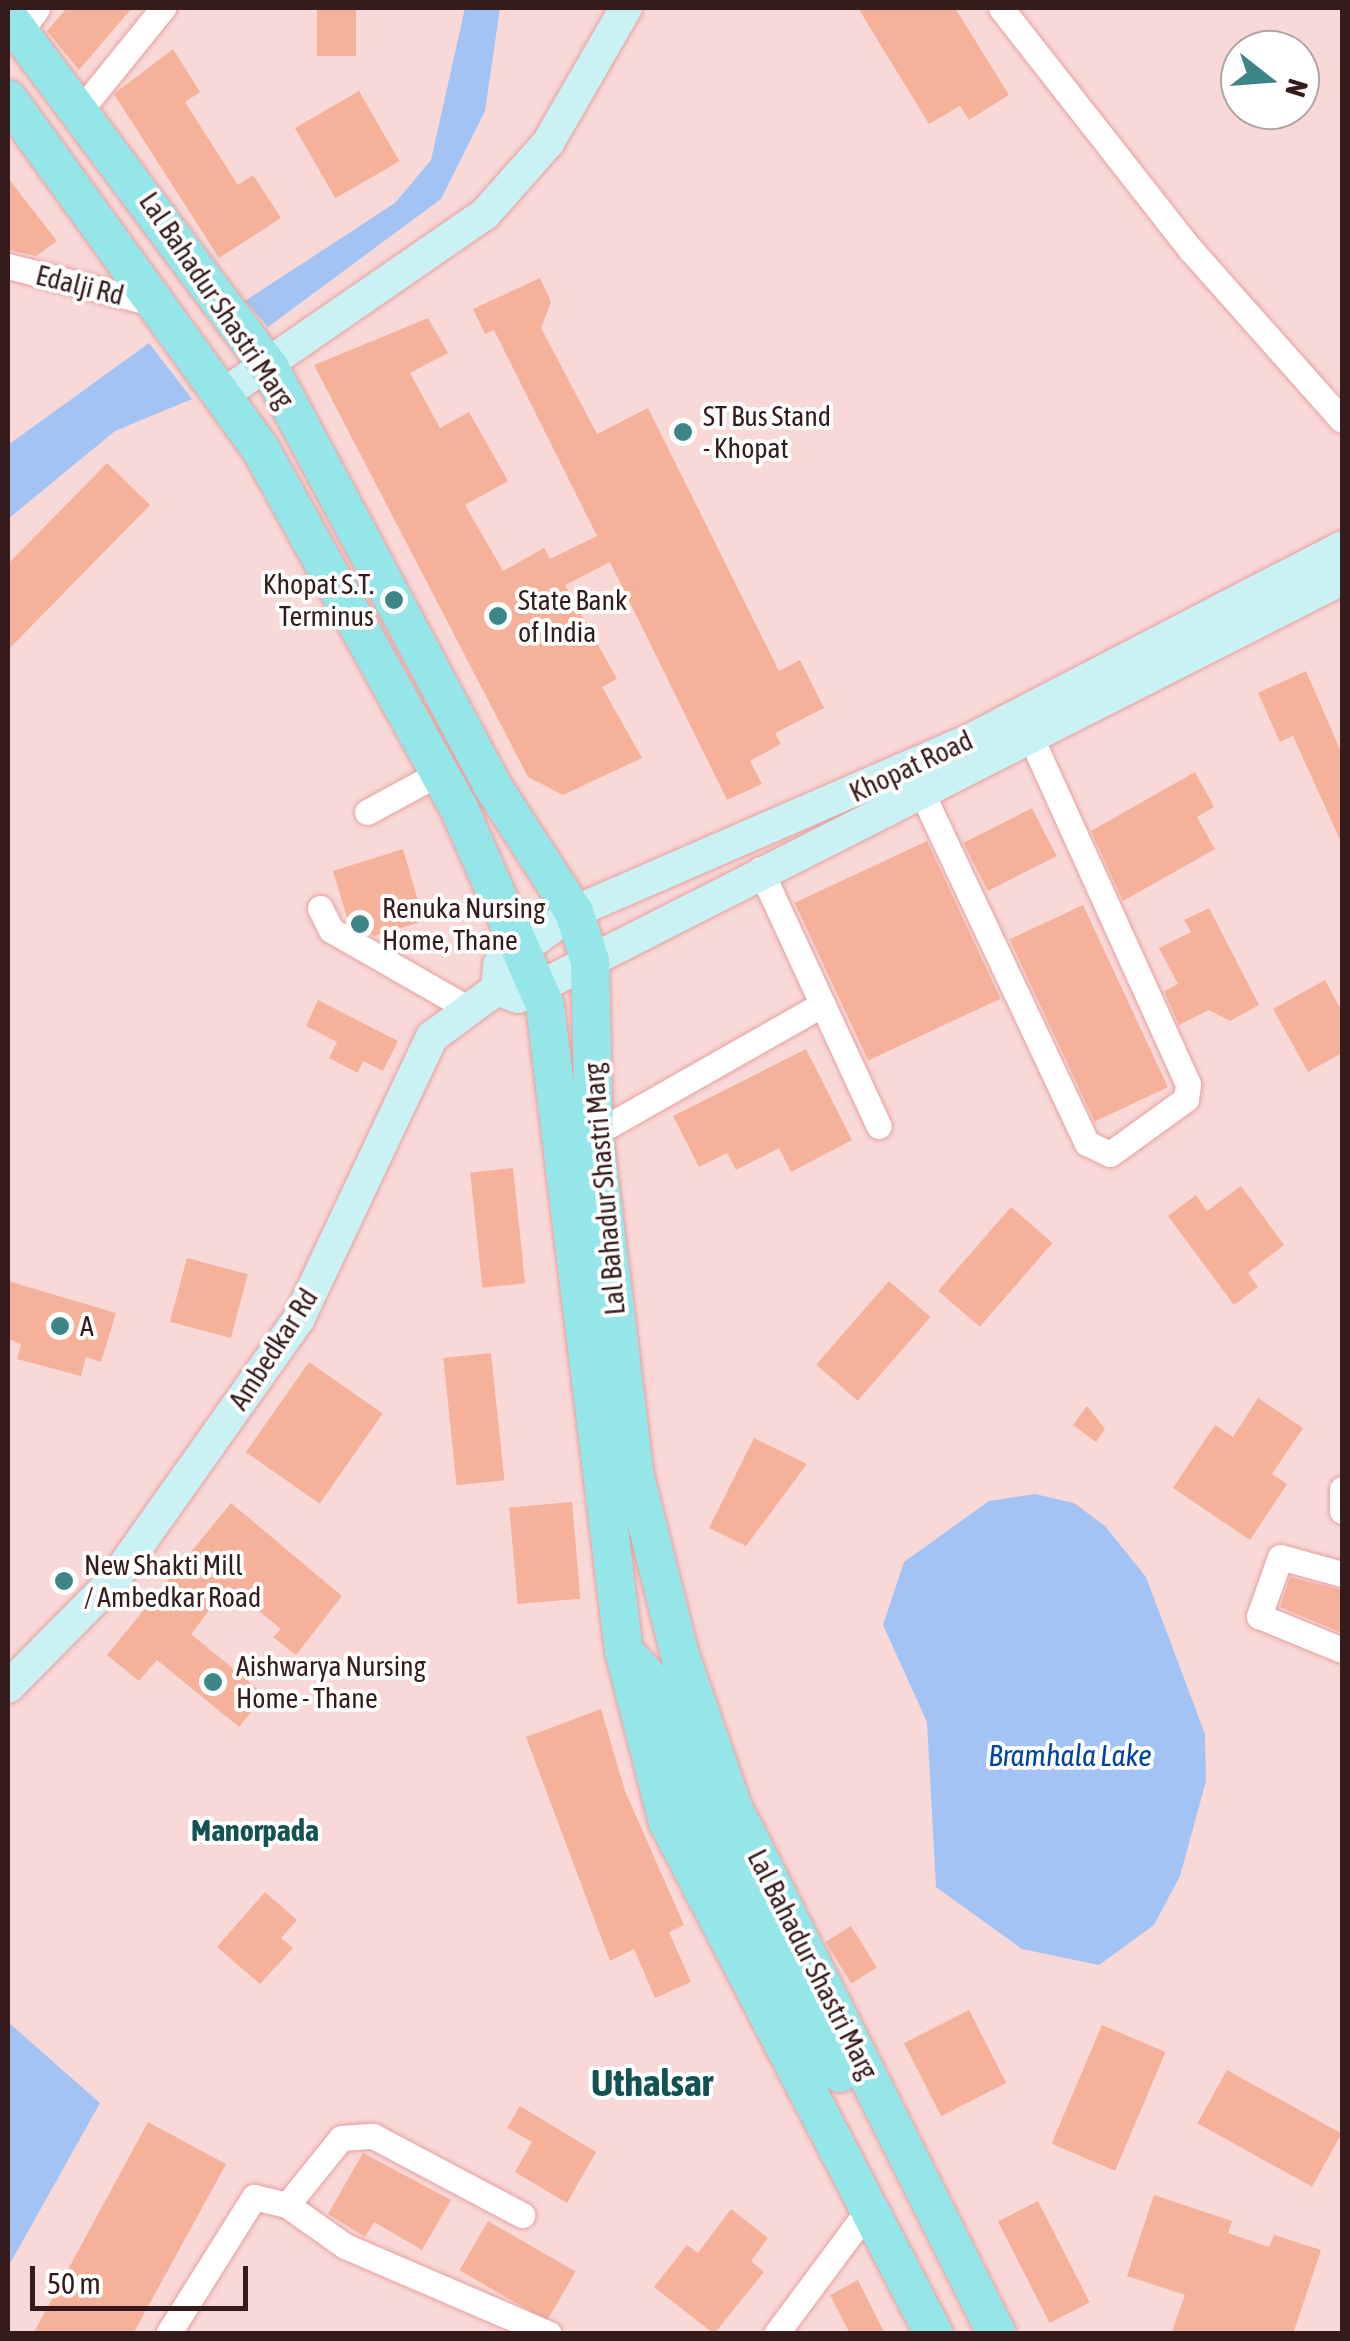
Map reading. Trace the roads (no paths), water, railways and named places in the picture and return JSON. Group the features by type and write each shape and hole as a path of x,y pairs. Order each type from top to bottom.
{"main road":[{"path":"221,396 270,367 485,214 568,112 626,8"},
{"name":"Lal Bahadur Shastri Marg","path":"18,49 82,108 270,367 492,785 574,912 590,962 594,1134 635,1476 673,1629 733,1807 996,2334"},
{"name":"Lal Bahadur Shastri Marg","path":"18,49 39,138 152,303 260,448 439,773 537,988 624,1651 668,1822 866,2213 934,2334"},
{"name":"Khopat Road","path":"497,989 499,965 574,912 972,739 1342,546"},
{"name":"Khopat Road","path":"537,988 760,868 1032,740 1342,579"},
{"path":"497,989 518,997 537,988"},
{"name":"Ambedkar Rd","path":"8,1687 114,1582 299,1318 432,1037 497,989"},
{"path":"660,1690 673,1629"},
{"path":"624,1651 660,1690 700,1802 976,2334"}],"street":[{"path":"82,108 163,8"},
{"path":"1001,8 1191,250 1342,420"},
{"name":"Edalji Rd","path":"8,266 152,303"},
{"path":"922,793 1086,1143 1110,1154 1186,1098 1188,1084 1032,740"},
{"path":"367,812 439,773"},
{"path":"760,868 879,1126"},
{"path":"320,908 331,930 470,1009"},
{"path":"594,1134 823,1004"},
{"path":"1342,1489 1342,1510"},
{"path":"1342,1574 1280,1557 1260,1616 1342,1650"},
{"path":"287,2205 341,2138 358,2134 522,2214"},
{"path":"168,2334 254,2197 287,2205 345,2246 550,2334"},
{"path":"776,2334 866,2213"}],"water":[{"path":"465,8 500,8 485,111 441,199 268,327 245,301 395,203 431,160"},
{"path":"149,343 192,399 115,431 8,519 8,445"},
{"name":"Bramhala Lake","path":"1035,1494 1074,1503 1105,1526 1146,1577 1205,1734 1206,1781 1180,1876 1154,1925 1099,1965 1022,1949 936,1887 927,1722 883,1625 904,1562 989,1501"},
{"path":"8,2022 100,2103 8,2267"}],"place":[{"name":"ST Bus Stand - Khopat","path":"683,432"},
{"name":"Khopat S.T. Terminus","path":"394,600"},
{"name":"State Bank of India","path":"498,616"},
{"name":"Renuka Nursing Home, Thane","path":"360,924"},
{"name":"A","path":"60,1326"},
{"name":"New Shakti Mill / Ambedkar Road","path":"64,1581"},
{"name":"Aishwarya Nursing Home - Thane","path":"213,1682"}],"district":[{"name":"Manorpada","path":"255,1830"},
{"name":"Uthalsar","path":"652,2083"}]}
